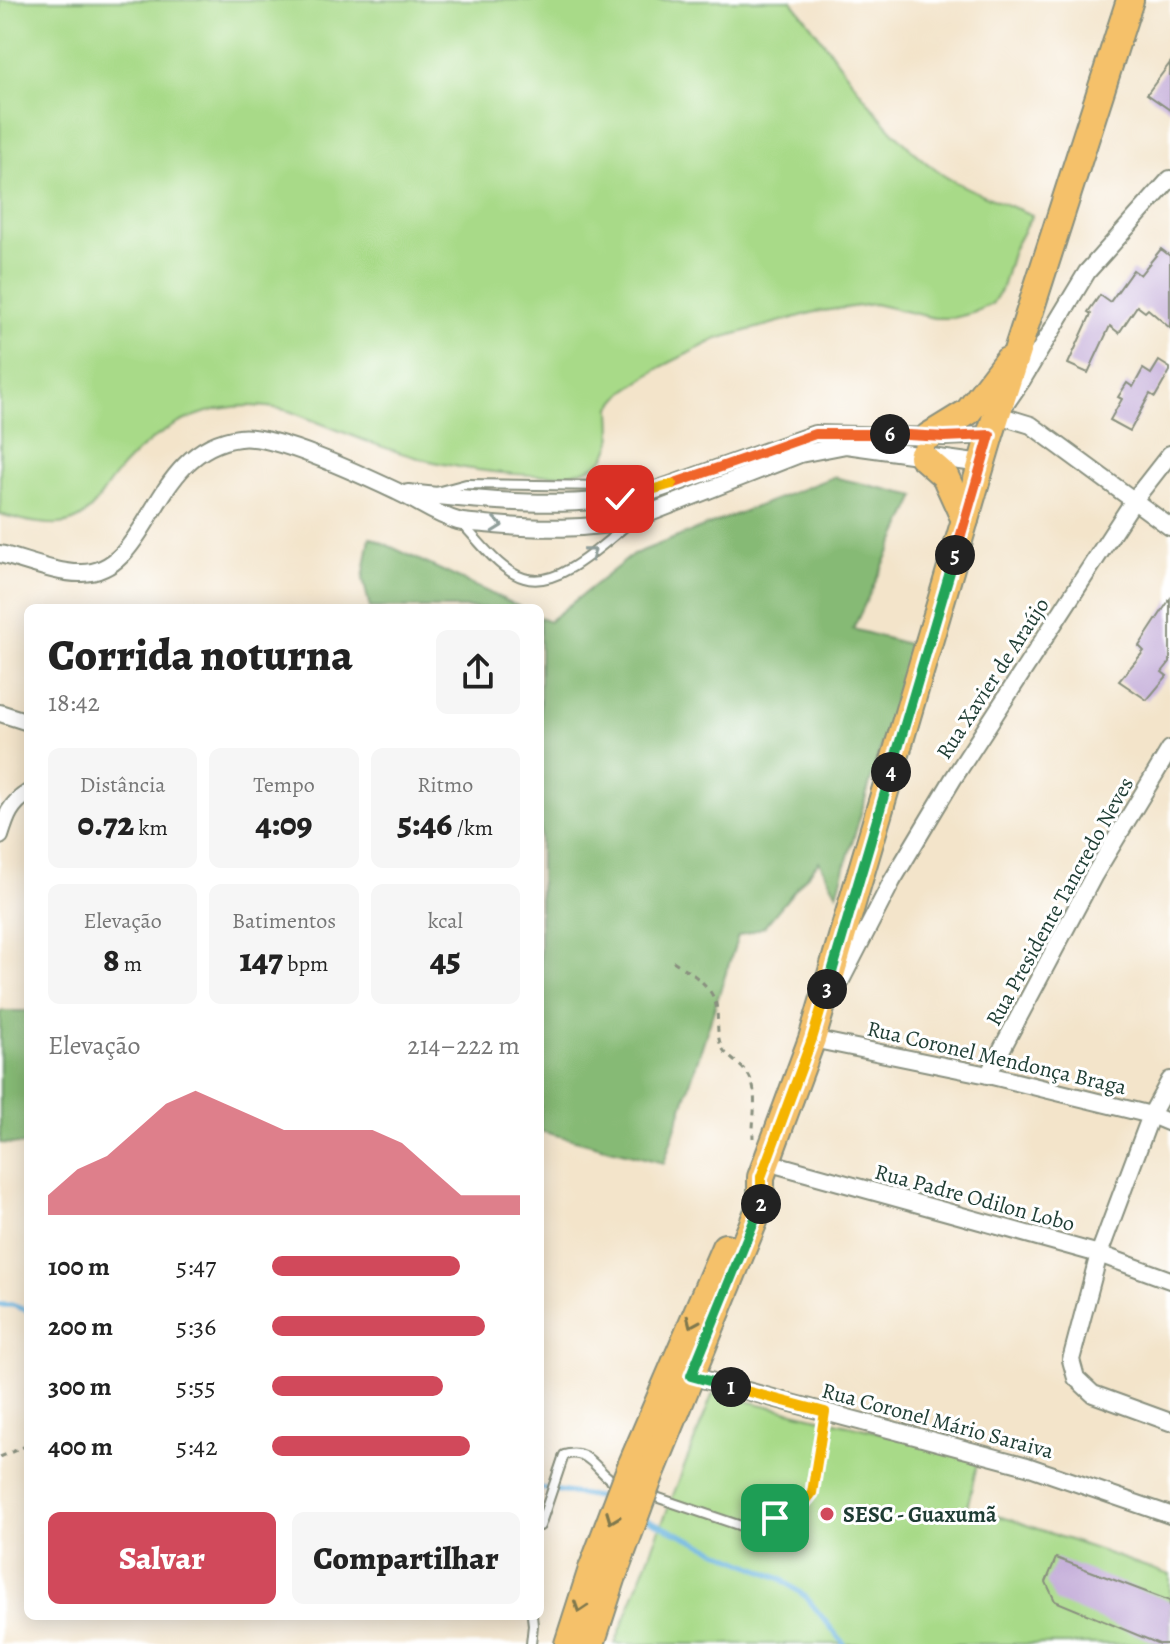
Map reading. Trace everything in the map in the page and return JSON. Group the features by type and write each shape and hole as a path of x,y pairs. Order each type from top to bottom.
{"main road":[{"path":"641,1470 691,1376 761,1204 764,1170 815,1029 982,464 1130,0"},
{"path":"965,520 945,476 926,446 968,412 1018,350"},
{"path":"568,1644 603,1573 744,1197 764,1170"},
{"path":"591,1644 603,1573"}],"street":[{"path":"994,425 1087,272 1170,179"},
{"path":"0,554 80,573 98,571 115,563 128,550 172,479 190,458 214,444 240,438 268,439 460,521 541,529 610,525 632,520 800,454 828,447 926,446 994,425 1031,425 1170,527"},
{"path":"398,492 545,502 620,499 645,494 815,434 926,446 982,464"},
{"name":"Rua Xavier de Araújo","path":"815,1029 892,881 945,792 1134,500 1170,454"},
{"path":"0,713 24,721"},
{"name":"Rua Presidente Tancredo Neves","path":"988,1075 1094,875 1170,749"},
{"path":"0,836 9,809 24,796"},
{"name":"Rua Coronel Mendonça Braga","path":"815,1029 1151,1115 1170,1123"},
{"path":"1170,1080 1151,1115 1099,1254 1071,1360 1076,1378 1093,1394 1170,1422"},
{"name":"Rua Padre Odilon Lobo","path":"764,1170 1099,1254 1170,1280"},
{"name":"Rua Coronel Mário Saraiva","path":"691,1376 1027,1466 1170,1515"}],"lane":[{"path":"460,521 511,571 523,578 539,581 569,569 632,520"},
{"path":"544,1514 561,1459 573,1453 594,1461 611,1482 747,1528 753,1527 809,1499 825,1412"},
{"path":"531,1644 532,1620"}],"path":[{"path":"673,961 712,993 717,1008 720,1043 743,1068 754,1089 753,1137 764,1170"},
{"path":"0,1457 24,1447"}],"green space":[{"path":"0,0 791,0 861,93 920,158 963,186 1032,215 1013,250 1002,288 992,304 953,318 934,318 874,304 815,312 717,339 661,367 624,392 611,407 609,448 602,460 588,469 542,475 462,467 388,449 289,411 239,406 192,417 150,441 114,477 92,508 73,521 46,524 27,521 0,514"},
{"path":"833,477 916,496 853,629 911,645 837,894 819,861 764,927 738,936 664,1163 544,1132 544,619 549,621 634,554"},
{"path":"370,537 513,604 369,604 363,579"},
{"path":"0,1011 24,1011 24,1145 0,1143"},
{"name":"SESC - Guaxumã","path":"713,1393 979,1456 967,1508 1012,1520 1170,1575 1170,1644 615,1644"}],"building":[{"path":"1170,63 1170,110 1147,94"},
{"path":"1161,249 1170,256 1170,328 1148,309 1145,312 1137,306 1119,333 1110,326 1088,373 1068,364 1091,314 1088,312 1100,295 1110,302 1133,270 1140,275"},
{"path":"1159,361 1170,371 1155,397 1150,394 1130,431 1110,420 1127,383 1133,387 1143,369 1151,374"},
{"path":"1170,599 1170,662 1162,672 1167,676 1147,700 1119,681 1144,651 1139,646"},
{"path":"1056,1558 1170,1601 1170,1644 1159,1644 1055,1601 1046,1582"}],"waterway":[{"path":"0,1305 24,1310"},
{"path":"544,1489 610,1499"},
{"path":"643,1518 781,1579 806,1597 844,1644"}],"place":[{"name":"SESC - Guaxumã","path":"827,1514"}],"route":[{"path":"620,499 645,494 815,434 990,435 812,1039 761,1177 761,1204 691,1376 825,1412 812,1493 804,1503 775,1518"}]}
